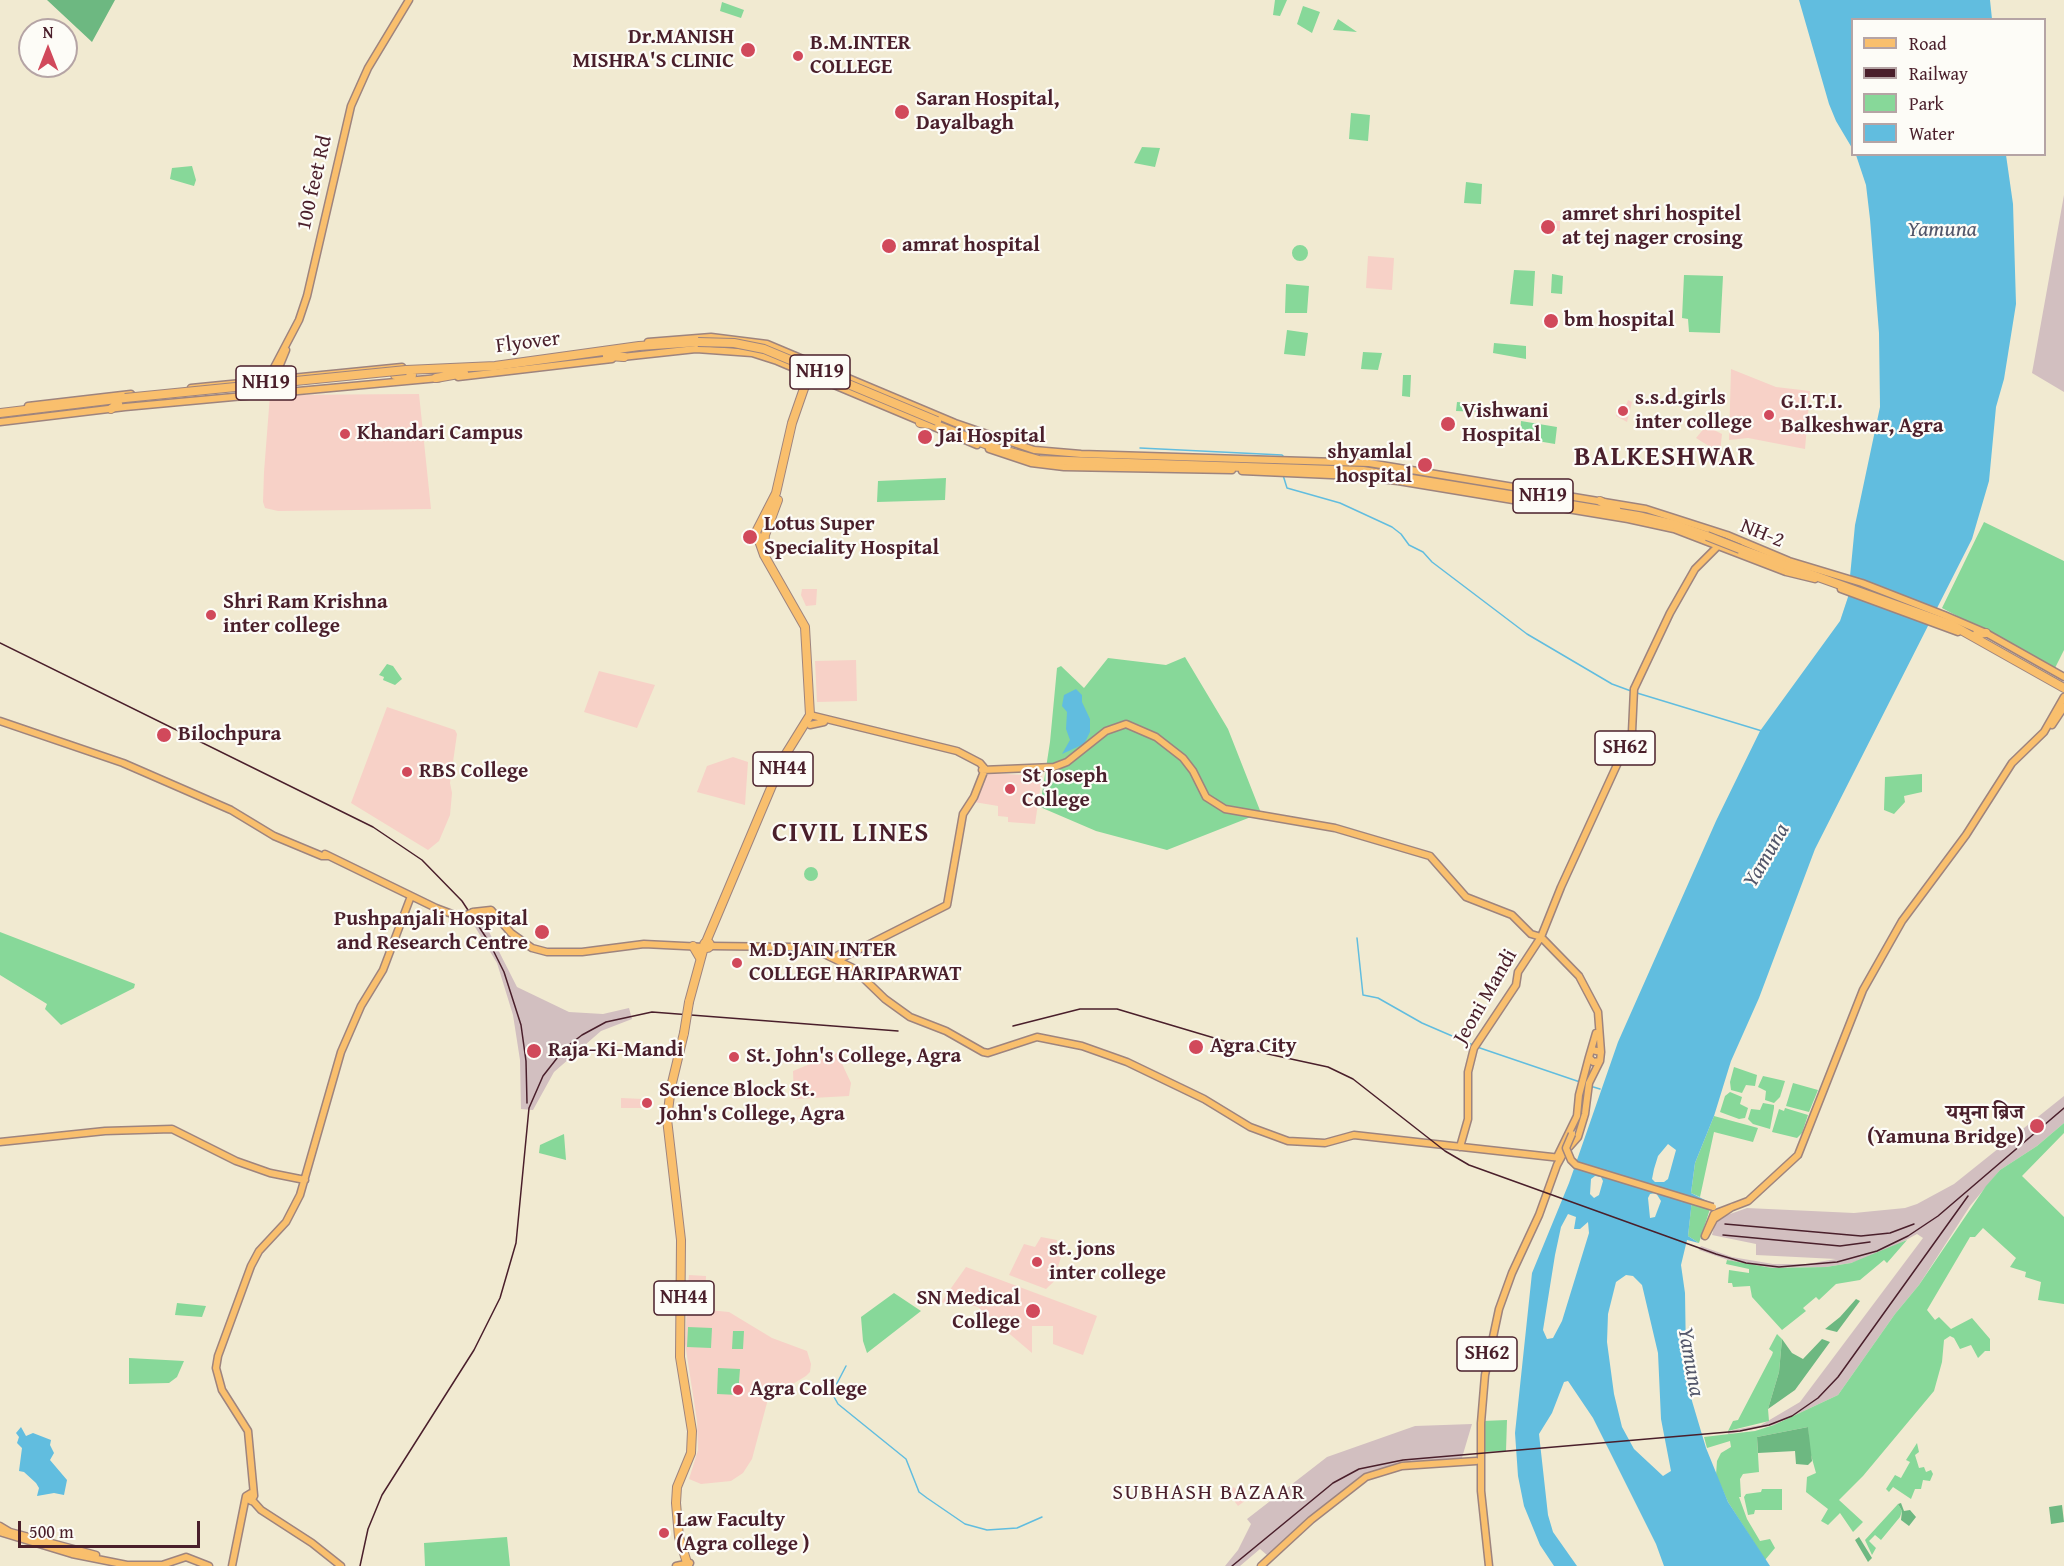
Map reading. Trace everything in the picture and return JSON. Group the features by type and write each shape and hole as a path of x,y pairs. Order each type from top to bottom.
{"highway":[{"name":"Flyover","path":"612,355 734,343 764,349 936,423 1040,457 1376,471"},
{"name":"Flyover","path":"116,405 406,370 495,366 639,346 699,346 738,347 771,355 922,422 936,423"},
{"path":"612,355 624,357"},
{"name":"NH19","path":"456,374 612,355"},
{"name":"Flyover","path":"0,413 116,405 395,375 456,374"},
{"path":"436,378 456,374"},
{"path":"812,717 805,627 764,555 761,535 776,493 792,423 816,377"},
{"path":"65,402 109,398 116,405"},
{"name":"NH19","path":"1376,471 1656,520 1710,535"},
{"name":"NH19","path":"1376,471 1648,514 1710,535"},
{"path":"1498,492 1519,501"},
{"path":"1525,493 1549,492"},
{"path":"1600,501 1616,509"},
{"name":"NH-2","path":"1710,535 1802,570"},
{"name":"NH19","path":"1802,570 1952,625 2064,683"},
{"path":"1981,639 1986,633"},
{"name":"NH19","path":"1981,639 2064,689"},
{"name":"NH44","path":"689,1564 681,1537 679,1499 681,1483 691,1453 692,1431 680,1357 681,1240 667,1113 700,960 784,757 812,717"},
{"name":"NH44","path":"691,1003 707,945"},
{"path":"693,946 699,952 700,960"},
{"path":"676,1566 689,1564"}],"main road":[{"path":"266,394 270,378 305,316 352,114 360,90 410,0"},
{"path":"0,413 65,402 270,378 434,368 672,339 711,337 767,344 955,423 1035,450 1102,455 1346,461 1646,509 1710,535 1721,546 1739,547"},
{"path":"0,423 116,405 436,378 624,357 699,346 752,353 799,370 996,452 1039,465 1353,476 1628,519 1710,535 1729,536 1739,547"},
{"path":"799,370 805,359"},
{"path":"816,377 828,369"},
{"name":"SH62","path":"1601,1052 1598,1038 1600,1020 1586,985 1541,937 1561,887 1632,732 1636,685 1695,569 1729,536"},
{"path":"1802,570 1862,583 1928,609 1986,633 2064,677"},
{"path":"1802,570 1815,579 1981,639"},
{"path":"1585,1084 1579,1122 1566,1148 1576,1165 1717,1211 1748,1201 1788,1166 1804,1141 1853,1012 1902,921 1966,836 2012,764 2043,732 2064,697"},
{"path":"1804,1141 1807,1140 1853,1020 1903,923 1965,842 2009,771 2036,746 2064,707"},
{"path":"812,717 958,753 983,770 1054,767 1066,762 1106,730 1126,724 1156,737 1183,758 1193,771 1206,797 1225,809 1335,828 1430,856 1466,897 1512,915 1532,933 1541,937"},
{"path":"812,717 825,720"},
{"path":"0,723 87,751 460,916 491,910 511,933 538,951 579,952 660,943 801,944 839,956 910,1017 946,1031 986,1053 1021,1041 1043,1037 1103,1052 1204,1099 1256,1130 1288,1141 1325,1143 1354,1135 1515,1155 1559,1158"},
{"path":"839,956 945,903 957,823 983,770"},
{"path":"232,1566 244,1507 251,1497 250,1451 246,1426 219,1383 216,1368 218,1356 251,1266 259,1251 286,1222 305,1180 341,1052 359,1010 383,970 413,897"},
{"name":"Jeoni Mandi","path":"1460,1147 1468,1119 1468,1072 1476,1045 1516,985 1518,972 1541,937"},
{"path":"660,943 707,945"},
{"name":"SH62","path":"1487,1566 1476,1461 1482,1378 1499,1299 1575,1122 1591,1068 1591,1054 1598,1025 1594,1008 1563,958"},
{"path":"1601,1052 1600,1061 1593,1062 1591,1054 1601,1052"},
{"name":"SH62","path":"1591,1068 1600,1061"},
{"name":"SH62","path":"1487,1566 1480,1470 1485,1375 1501,1301 1539,1215 1559,1158 1578,1137 1586,1114 1585,1084"},
{"path":"0,1142 105,1131 172,1129 237,1161 270,1173 305,1180"},
{"path":"1711,1222 1717,1211"},
{"path":"1261,1566 1311,1520 1366,1477 1401,1466 1476,1461"},
{"path":"251,1497 264,1509 313,1540 340,1565"},
{"path":"0,1526 10,1532 113,1561"},
{"path":"0,1532 72,1554 127,1565 145,1563 161,1565 186,1557 208,1566"}],"shaded area":[{"path":"2064,195 2064,392 2032,373"},
{"path":"1542,220 1560,221 1560,231 1541,228"},
{"path":"1368,256 1394,258 1392,290 1366,288"},
{"name":"G.I.T.I. Balkeshwar, Agra","path":"1731,369 1776,387 1810,391 1805,449 1748,438 1729,440"},
{"name":"Khandari Campus","path":"419,394 431,509 278,511 265,508 263,502 264,472 270,395"},
{"name":"s.s.d.girls inter college","path":"1628,400 1632,402 1627,422 1616,416 1620,407 1625,408"},
{"path":"1706,426 1722,434 1720,453 1696,438"},
{"path":"802,589 817,589 816,605 806,606 801,595"},
{"path":"856,660 857,701 817,702 815,661"},
{"path":"599,671 655,685 637,728 584,712"},
{"name":"RBS College","path":"387,707 455,730 457,734 450,783 452,793 450,815 439,841 428,850 351,803"},
{"path":"733,757 748,762 745,805 697,792 707,766"},
{"name":"St Joseph College","path":"988,773 1042,776 1035,824 1008,822 1008,817 998,816 998,806 974,802"},
{"path":"481,916 517,987 569,1012 603,1014 629,1008 632,1019 601,1031 554,1072 533,1110 521,1109 520,1060 513,1015 497,963 472,922"},
{"path":"837,1053 851,1083 849,1096 794,1099 793,1071"},
{"path":"2064,1096 2064,1123 2037,1146 2000,1170 1970,1206 1919,1285 1895,1314 1838,1395 1774,1425 1728,1434 1728,1431 1761,1425 1800,1402 1923,1238 1917,1234 1882,1253 1851,1263 1826,1267 1772,1268 1731,1261 1699,1250 1701,1246 1732,1257 1773,1264 1807,1264 1836,1259 1756,1255 1756,1244 1712,1235 1716,1219 1747,1208 1854,1213 1905,1208 1917,1204 1954,1184"},
{"path":"621,1098 644,1099 644,1108 621,1108"},
{"name":"st. jons inter college","path":"1041,1237 1057,1240 1054,1254 1061,1257 1058,1267 1066,1270 1046,1289 1009,1275 1024,1244 1035,1247"},
{"name":"SN Medical College","path":"966,1267 1097,1316 1083,1355 1053,1344 1053,1326 1032,1326 1032,1353 978,1307 964,1303 945,1304 942,1302"},
{"path":"689,1275 706,1276 705,1305 686,1304"},
{"name":"Agra College","path":"687,1308 729,1312 772,1338 807,1351 811,1364 810,1372 806,1376 768,1399 752,1459 743,1473 731,1481 701,1484 689,1479 698,1450 697,1421 685,1343"},
{"path":"1472,1424 1461,1461 1402,1463 1370,1472 1267,1555 1260,1549 1240,1566 1225,1566 1238,1550 1251,1524 1247,1519 1327,1457 1415,1426"},
{"path":"1234,1487 1246,1500 1238,1506 1227,1491"}],"green space":[{"path":"47,0 115,0 92,42 78,29 78,18 66,18"},
{"path":"1275,0 1287,0 1280,16 1273,15"},
{"path":"722,2 744,10 741,18 720,11"},
{"path":"1303,6 1320,12 1312,33 1297,24"},
{"path":"1338,19 1357,32 1333,30"},
{"path":"1351,113 1370,115 1368,141 1349,139"},
{"path":"1142,147 1160,148 1155,167 1134,163"},
{"path":"192,166 196,180 194,186 170,179 172,168"},
{"path":"1466,182 1482,184 1481,204 1464,203"},
{"path":"1300,245 1308,253 1300,261 1292,253"},
{"path":"1514,270 1535,271 1533,306 1510,304"},
{"path":"1552,274 1563,276 1562,294 1551,293"},
{"path":"1684,275 1723,276 1720,333 1689,332 1688,319 1682,318"},
{"path":"1286,284 1309,286 1307,313 1285,313"},
{"path":"1287,330 1308,333 1305,356 1284,354"},
{"path":"1494,343 1526,346 1526,359 1493,353"},
{"path":"1363,352 1382,353 1378,370 1361,369"},
{"path":"1403,375 1411,375 1410,397 1402,396"},
{"path":"1457,402 1481,404 1479,412 1456,411"},
{"path":"1521,421 1557,427 1555,444 1520,438"},
{"path":"946,478 945,500 877,502 878,481"},
{"path":"1984,522 2064,561 2064,650 2055,668 1942,608"},
{"path":"1185,657 1228,729 1261,813 1167,850 1096,831 1040,807 1050,742 1057,668 1061,666 1084,688 1108,658 1166,665"},
{"path":"387,664 393,666 402,679 395,685 383,680 384,677 379,675"},
{"path":"1922,774 1922,792 1904,796 1905,802 1894,814 1884,810 1885,777"},
{"path":"811,867 816,869 818,874 816,879 811,881 806,879 804,874 806,869"},
{"path":"0,932 135,984 134,988 61,1025 45,1009 47,1004 0,975"},
{"path":"1734,1067 1757,1075 1755,1086 1746,1085 1742,1093 1731,1090 1730,1082"},
{"path":"1763,1076 1785,1081 1780,1097 1774,1103 1765,1100 1766,1091 1758,1087"},
{"path":"1793,1083 1818,1090 1809,1112 1786,1106"},
{"path":"1730,1092 1742,1097 1740,1104 1748,1108 1745,1118 1739,1119 1720,1112 1725,1096"},
{"path":"1763,1103 1774,1105 1770,1129 1753,1124 1748,1119 1751,1109 1760,1110"},
{"path":"1785,1108 1808,1115 1802,1133 1797,1138 1772,1132 1779,1109 1784,1111"},
{"path":"1714,1116 1758,1128 1753,1142 1714,1132 1700,1197 1691,1193 1695,1163"},
{"path":"2064,1123 2064,1133 2022,1176 2064,1217 2064,1304 2038,1300 2041,1282 2025,1277 2026,1272 2010,1267 2016,1258 1983,1228 1975,1237 1970,1237 1927,1310 1935,1320 1939,1317 1951,1329 1972,1318 1990,1339 1990,1351 1985,1351 1978,1358 1971,1345 1960,1349 1954,1338 1950,1336 1944,1340 1942,1362 1934,1391 1863,1476 1839,1500 1863,1522 1853,1532 1840,1513 1828,1525 1821,1521 1828,1509 1806,1492 1807,1477 1816,1473 1809,1448 1808,1427 1757,1437 1759,1472 1743,1474 1740,1479 1741,1497 1739,1497 1747,1519 1760,1541 1770,1539 1775,1548 1765,1560 1728,1502 1716,1475 1717,1461 1721,1453 1731,1447 1730,1441 1707,1448 1704,1437 1755,1431 1774,1425 1838,1395 1895,1314 1919,1285 1986,1186 2000,1170 2037,1146"},
{"path":"564,1134 566,1160 539,1153 540,1145"},
{"path":"1692,1199 1708,1204 1710,1209 1699,1243 1688,1236"},
{"path":"1907,1240 1887,1263 1884,1260 1860,1280 1836,1284 1819,1300 1816,1297 1803,1308 1806,1311 1782,1330 1752,1297 1750,1286 1733,1287 1732,1283 1728,1283 1729,1270 1749,1273 1749,1269 1726,1264 1727,1260 1772,1268 1826,1267 1851,1263"},
{"path":"894,1293 921,1311 867,1353 863,1341 861,1317"},
{"path":"1856,1299 1860,1301 1837,1332 1825,1329 1840,1317"},
{"path":"177,1303 206,1306 202,1317 175,1315"},
{"path":"688,1327 712,1328 711,1348 687,1347"},
{"path":"733,1331 744,1331 743,1349 732,1349"},
{"path":"1777,1334 1782,1339 1779,1372 1768,1409 1769,1421 1728,1431 1733,1421 1738,1420 1772,1355 1773,1352 1769,1349"},
{"path":"1782,1339 1792,1353 1803,1359 1822,1339 1830,1342 1795,1390 1768,1409 1779,1372"},
{"path":"129,1358 184,1361 177,1377 169,1383 129,1384"},
{"path":"718,1368 740,1369 738,1395 717,1394"},
{"path":"1507,1420 1506,1451 1482,1452 1482,1421"},
{"path":"1808,1427 1812,1461 1808,1465 1796,1464 1795,1451 1758,1453 1757,1437"},
{"path":"1917,1443 1919,1452 1915,1455 1919,1468 1924,1467 1926,1472 1931,1470 1933,1474 1930,1481 1923,1480 1921,1489 1915,1489 1911,1499 1893,1487 1889,1492 1886,1489 1895,1475 1901,1478 1910,1462 1906,1460"},
{"path":"1762,1489 1782,1489 1782,1510 1755,1510 1754,1514 1748,1515 1744,1497 1746,1494 1761,1492"},
{"path":"1901,1503 1904,1511 1910,1510 1916,1517 1909,1526 1901,1520 1902,1511 1898,1504"},
{"path":"1898,1504 1902,1511 1900,1517 1881,1540 1875,1535 1869,1541 1876,1548 1872,1555 1865,1540"},
{"path":"2062,1505 2064,1522 2051,1524 2049,1507"},
{"path":"507,1537 510,1566 425,1566 424,1543"},
{"path":"1859,1537 1872,1558 1868,1562 1855,1540"}],"water":[{"path":"1799,0 1990,0 1992,18 1851,18 1851,146 1829,104"},
{"name":"Yamuna","path":"1856,156 2006,156 2013,204 2016,304 2004,379 1996,407 1989,481 1972,539 1815,849 1759,998 1731,1061 1714,1116 1695,1163 1691,1193 1713,1204 1692,1200 1688,1236 1699,1243 1687,1240 1681,1265 1685,1293 1686,1357 1692,1401 1706,1448 1728,1502 1770,1566 1664,1566 1656,1544 1593,1418 1568,1381 1564,1382 1552,1413 1539,1434 1548,1515 1553,1532 1577,1566 1554,1566 1540,1545 1524,1506 1518,1476 1515,1433 1532,1273 1569,1183 1618,1042 1716,821 1760,731 1840,621 1848,597 1855,525 1880,407 1879,333 1866,185","holes":["1668,1144 1676,1150 1668,1179 1664,1182 1655,1182 1652,1179 1658,1156","1595,1176 1601,1177 1603,1181 1599,1195 1594,1198 1590,1194 1591,1179","1656,1193 1661,1201 1655,1217 1650,1218 1648,1198 1650,1194","1568,1214 1576,1217 1574,1229 1580,1229 1588,1222 1589,1233 1562,1321 1553,1338 1547,1339 1543,1330 1561,1227","1626,1275 1633,1276 1642,1285 1658,1353 1661,1419 1671,1471 1663,1476 1634,1449 1622,1427 1614,1394 1607,1342 1608,1314 1616,1282"]},
{"path":"1076,689 1082,695 1082,702 1090,719 1090,732 1084,744 1062,754 1070,740 1066,729 1067,712 1062,706 1064,695"},
{"path":"21,1427 26,1436 33,1433 51,1440 50,1445 54,1453 50,1460 67,1480 64,1495 54,1493 37,1496 39,1488 36,1483 24,1472 19,1471 22,1448 17,1443 19,1437 16,1433"}],"waterway":[{"path":"1140,448 1282,455 1284,457"},
{"path":"1283,475 1287,488 1340,503 1392,527 1409,545 1423,552 1432,562 1527,634 1612,684 1631,691"},
{"path":"1637,693 1762,731"},
{"path":"1357,938 1363,995 1378,998 1422,1023 1473,1045"},
{"path":"1477,1047 1580,1082"},
{"path":"1590,1086 1600,1089"},
{"path":"846,1366 834,1389 833,1395 838,1404 906,1459 919,1492 965,1524 987,1530 1017,1528 1042,1517"}],"railway":[{"path":"0,643 373,827 422,860 462,901 489,942 504,972 521,1025 526,1061 527,1103"},
{"path":"1013,1026 1080,1009 1117,1009 1268,1054 1328,1067 1353,1079 1445,1151 1469,1165 1716,1254 1746,1263 1779,1267 1837,1262 1877,1251 1908,1236 1938,1216 2064,1108"},
{"path":"360,1566 368,1529 382,1495 474,1350 500,1298 516,1243 529,1108 543,1076 565,1048 582,1035 606,1022 652,1012 898,1031"},
{"path":"1232,1566 1333,1483 1359,1469 1403,1460 1740,1431 1769,1425 1792,1416 1818,1398 1838,1377 1968,1196"},
{"path":"1725,1224 1861,1236 1890,1233 1914,1224"},
{"path":"1723,1235 1840,1246 1870,1242"}],"place":[{"name":"Dr.MANISH MISHRA'S CLINIC","path":"748,50"},
{"name":"B.M.INTER COLLEGE","path":"798,56"},
{"name":"Saran Hospital, Dayalbagh","path":"902,112"},
{"name":"amret shri hospitel at tej nager crosing","path":"1548,227"},
{"name":"amrat hospital","path":"889,246"},
{"name":"bm hospital","path":"1551,321"},
{"name":"s.s.d.girls inter college","path":"1623,411"},
{"name":"G.I.T.I. Balkeshwar, Agra","path":"1769,415"},
{"name":"Vishwani Hospital","path":"1448,424"},
{"name":"Khandari Campus","path":"345,434"},
{"name":"Jai Hospital","path":"925,437"},
{"name":"shyamlal hospital","path":"1425,465"},
{"name":"Lotus Super Speciality Hospital","path":"750,537"},
{"name":"Shri Ram Krishna inter college","path":"211,615"},
{"name":"Bilochpura","path":"164,735"},
{"name":"RBS College","path":"407,772"},
{"name":"St Joseph College","path":"1010,789"},
{"name":"Pushpanjali Hospital and Research Centre","path":"542,932"},
{"name":"M.D.JAIN INTER COLLEGE HARIPARWAT","path":"737,963"},
{"name":"Agra City","path":"1196,1047"},
{"name":"Raja-Ki-Mandi","path":"534,1051"},
{"name":"St. John's College, Agra","path":"734,1057"},
{"name":"Science Block St. John's College, Agra","path":"647,1103"},
{"name":"यमुना ब्रिज (Yamuna Bridge)","path":"2037,1126"},
{"name":"st. jons inter college","path":"1037,1262"},
{"name":"SN Medical College","path":"1033,1311"},
{"name":"Agra College","path":"738,1390"},
{"name":"Law Faculty (Agra college )","path":"664,1533"}],"district":[{"name":"BALKESHWAR","path":"1665,458"},
{"name":"CIVIL LINES","path":"851,834"},
{"name":"SUBHASH BAZAAR","path":"1209,1493"}]}
